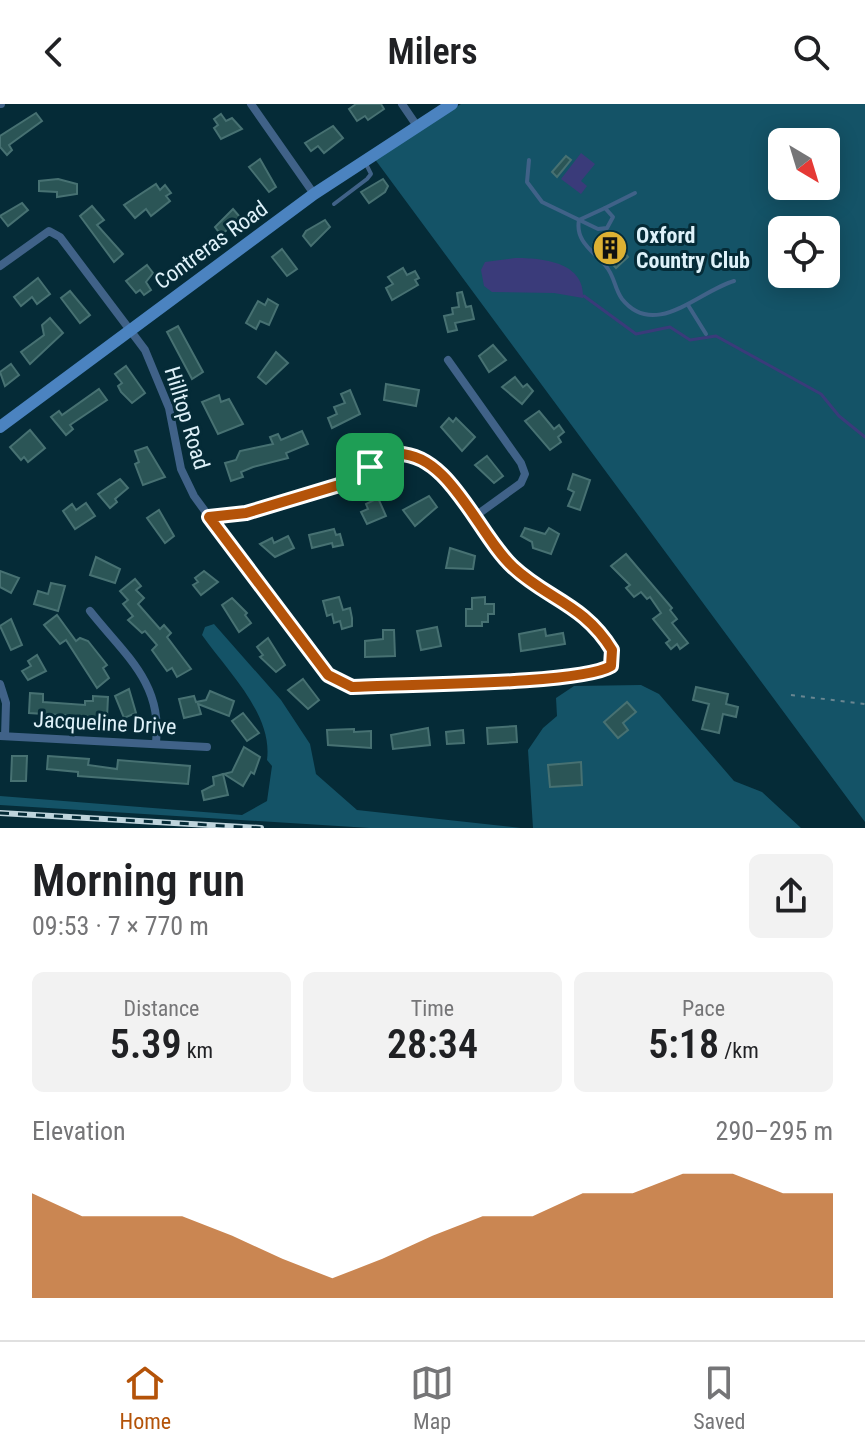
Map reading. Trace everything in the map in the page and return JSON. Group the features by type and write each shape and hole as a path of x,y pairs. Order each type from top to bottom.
{"street":[{"path":"251,104 314,194"},
{"path":"402,104 417,126"},
{"name":"Contreras Road","path":"0,427 314,194 452,104"},
{"name":"Hilltop Road","path":"0,266 49,231 60,237 130,330 159,377 169,408 181,469 209,517 317,664 341,683 352,687 519,679 601,671 611,666 612,650 590,621 572,605 514,568 437,470 410,454 382,460 339,485 246,513 209,517"},
{"path":"448,360 521,463 525,474 521,483 474,517"},
{"path":"90,611 146,681 156,700 156,742"},
{"path":"0,684 6,703 3,736"},
{"name":"Jacqueline Drive","path":"3,736 207,747"}],"lane":[{"path":"334,204 371,174 364,160"},
{"path":"529,160 527,182 534,195 598,229 607,228 613,217 605,208"},
{"path":"579,220 635,193"},
{"path":"579,220 582,242 613,275 618,292 630,306 654,315 688,305 716,286 734,281"},
{"path":"688,305 706,334"}],"path":[{"path":"791,695 865,704"}],"shaded area":[{"path":"461,104 865,104 865,822 374,158"},
{"path":"581,153 595,164 581,181 587,186 581,194 561,179"},
{"path":"515,258 560,264 577,277 583,298 554,293 492,292 484,286 481,270 485,262"},
{"path":"214,624 281,700 310,744 316,774 357,810 521,828 370,828 0,805 0,796 242,815 267,801 272,766 267,760 263,726 246,694 202,635 205,627"},
{"path":"641,685 659,694 734,781 762,792 801,828 533,828 528,750 543,728 557,716 556,698 574,686"}],"building":[{"path":"356,104 381,104 384,109 368,120 365,116 357,121 349,109"},
{"path":"36,113 42,121 9,145 12,150 7,155 0,147 0,136"},
{"path":"221,114 226,121 232,118 242,129 221,139 214,128 218,125 214,119"},
{"path":"333,126 343,138 324,153 318,146 311,151 305,143"},
{"path":"566,156 571,160 557,177 552,172"},
{"path":"260,159 276,187 269,192 249,167"},
{"path":"58,179 77,184 77,194 57,197 57,192 39,191 39,181"},
{"path":"383,179 388,186 385,192 369,203 361,192"},
{"path":"156,184 160,190 165,185 171,193 166,196 170,201 151,216 146,209 135,218 124,205"},
{"path":"22,203 28,210 8,226 0,216"},
{"path":"92,206 104,220 97,225 123,254 114,262 80,216"},
{"path":"233,209 246,224 232,234 228,229 221,235 215,227"},
{"path":"325,220 330,227 311,246 303,236"},
{"name":"Oxford Country Club","path":"609,232 628,257 616,268 594,243"},
{"path":"282,249 297,269 287,276 272,257"},
{"path":"147,265 153,273 146,282 151,290 144,295 140,290 136,293 126,281"},
{"path":"403,268 407,275 415,271 419,278 415,280 418,285 392,300 386,288 393,284 388,277"},
{"path":"38,278 50,294 37,304 32,297 21,306 14,297"},
{"path":"70,291 90,315 80,323 61,298"},
{"path":"462,292 466,307 471,306 474,319 455,323 457,330 448,332 444,316 453,314 452,308 459,307 457,293"},
{"path":"268,299 278,305 269,325 260,321 256,329 246,323 258,301 265,305"},
{"path":"50,318 63,333 30,364 21,352 44,335 42,325"},
{"path":"178,326 203,372 192,379 167,332"},
{"path":"493,345 506,360 489,372 479,356"},
{"path":"276,352 288,363 266,384 258,377"},
{"path":"11,364 19,375 5,386 0,372"},
{"path":"126,366 145,393 132,403 121,392 118,386 122,383 115,374"},
{"path":"515,377 523,387 527,384 533,391 522,404 502,387"},
{"path":"386,384 419,390 416,406 384,400"},
{"path":"99,389 107,400 70,425 73,429 66,435 51,417 59,411 62,415"},
{"path":"350,390 360,414 332,428 328,418 337,414 334,407 345,403 341,394"},
{"path":"219,395 221,402 229,399 243,424 218,434 202,402"},
{"path":"539,411 554,429 559,425 564,432 558,437 561,442 550,450 525,421"},
{"path":"449,418 453,422 456,418 475,437 462,451 441,427"},
{"path":"30,430 45,448 28,462 24,457 21,460 10,447"},
{"path":"302,431 308,444 286,453 288,458 253,467 241,472 243,477 231,481 225,463 236,460 240,451 273,444 270,437 278,434 281,440"},
{"path":"147,447 165,477 143,485 135,464 139,462 135,451"},
{"path":"487,456 503,476 494,483 475,465"},
{"path":"573,474 590,480 580,510 568,506 574,492 568,489"},
{"path":"120,479 128,488 110,508 98,494"},
{"path":"429,496 437,507 415,526 403,510"},
{"path":"378,498 386,516 367,524 361,512 368,509 366,504"},
{"path":"86,503 95,516 75,529 63,511 72,504 76,510"},
{"path":"159,510 174,536 165,543 147,518"},
{"path":"525,528 545,534 549,528 559,534 551,554 533,548 532,542 521,536"},
{"path":"334,529 336,535 340,534 343,545 333,547 332,543 312,548 309,535"},
{"path":"288,536 294,548 275,557 260,544 272,538 274,543"},
{"path":"450,548 475,556 473,569 446,568"},
{"path":"626,554 672,608 670,610 677,619 672,623 688,643 680,649 677,644 671,649 666,643 670,640 653,619 661,613 650,597 647,599 641,592 634,597 626,588 630,585 611,566"},
{"path":"96,557 120,569 115,583 90,575"},
{"path":"0,571 19,578 11,593 0,587"},
{"path":"204,571 218,582 201,595 193,585 198,582 195,578"},
{"path":"135,579 141,586 136,590 144,598 138,604 160,629 164,625 171,633 167,637 191,669 177,677 172,668 167,671 152,650 157,645 145,631 142,633 128,620 133,616 123,604 128,600 120,591"},
{"path":"51,583 65,586 58,611 34,604 38,591 48,594"},
{"path":"339,597 343,610 350,608 352,618 352,626 342,629 340,621 334,623 332,614 327,616 323,601"},
{"path":"485,597 485,604 494,604 494,614 488,614 488,622 482,622 482,626 466,626 466,609 472,609 472,598"},
{"path":"232,598 247,613 245,615 251,623 239,632 222,605"},
{"path":"57,615 76,641 80,638 88,641 107,665 103,668 109,678 97,688 66,640 60,644 44,625"},
{"path":"11,619 22,645 11,650 0,626"},
{"path":"437,627 441,646 421,650 417,631"},
{"path":"545,629 546,636 563,633 565,644 521,651 519,634"},
{"path":"383,630 394,630 395,656 365,657 365,641 383,639"},
{"path":"268,638 285,665 276,672 260,657 263,655 257,647"},
{"path":"37,655 46,671 28,680 22,671 31,666 28,661"},
{"path":"303,679 319,700 308,709 288,690"},
{"path":"696,687 728,694 726,704 738,707 736,717 723,714 719,733 702,729 709,704 693,700"},
{"path":"129,689 136,713 124,718 115,696"},
{"path":"210,691 234,701 229,716 198,704 201,714 184,718 179,699 194,696 196,702 206,700"},
{"path":"30,693 43,694 43,702 85,705 85,701 93,701 93,696 108,697 107,718 29,713"},
{"path":"627,702 636,712 623,723 628,730 618,738 604,722"},
{"path":"243,713 259,733 247,741 232,721"},
{"path":"516,726 517,742 488,744 487,728"},
{"path":"428,728 430,745 393,749 391,735"},
{"path":"354,729 354,732 371,731 371,748 328,745 327,730"},
{"path":"463,730 464,743 447,744 446,732"},
{"path":"244,747 260,757 254,774 251,772 243,786 224,774 232,772"},
{"path":"12,756 27,756 26,781 11,781"},
{"path":"48,756 89,759 88,765 117,769 118,760 190,766 188,784 78,776 78,772 47,769"},
{"path":"581,762 582,785 550,787 548,765"},
{"path":"223,774 228,795 204,800 202,791 214,785 213,777"}],"waterway":[{"path":"584,296 636,334 670,327 690,340 716,336 821,394 839,416 865,437"}],"railway":[{"path":"0,813 261,828"}],"place":[{"name":"Oxford Country Club","path":"610,248"}],"route":[{"path":"396,454 410,454 424,459 454,489 514,568 572,605 590,621 612,650 611,666 601,671 559,676 352,687 328,675 209,517 246,513 339,485 370,467 396,454"}]}
